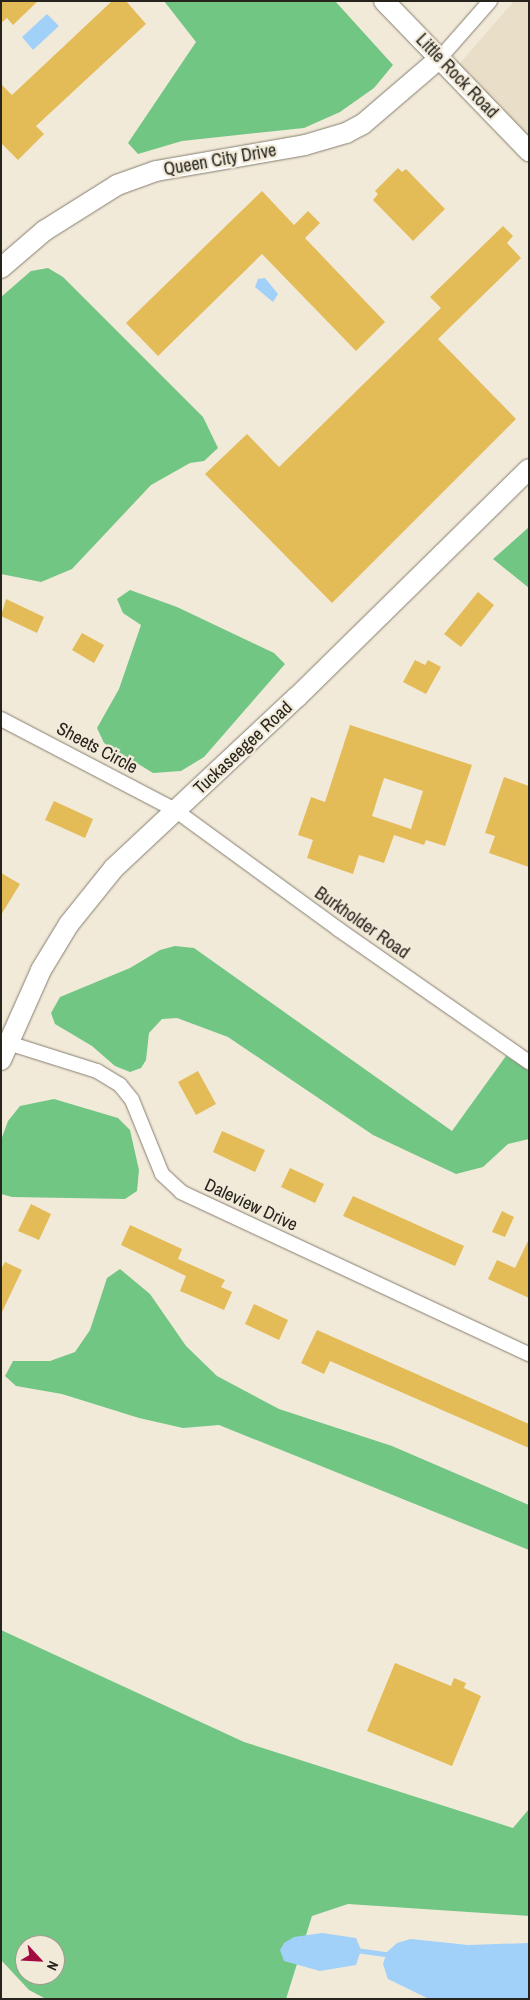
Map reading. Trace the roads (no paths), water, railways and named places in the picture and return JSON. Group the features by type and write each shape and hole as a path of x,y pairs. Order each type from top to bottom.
{"street":[{"name":"Little Rock Road","path":"384,1 529,151"},
{"path":"440,58 490,1"},
{"name":"Queen City Drive","path":"1,268 44,231 117,185 170,168 305,145 346,133 363,124 440,58"},
{"name":"Tuckaseegee Road","path":"3,1048 41,970 69,924 114,868 297,697 529,469"},
{"name":"Sheets Circle","path":"1,719 175,810"},
{"name":"Burkholder Road","path":"175,810 345,934 529,1062"},
{"name":"Daleview Drive","path":"3,1048 97,1071 120,1085 132,1100 162,1174 181,1192 529,1354"}],"water":[{"path":"47,14 59,26 33,50 22,37"},
{"path":"265,278 278,294 273,302 255,287 258,279"},
{"path":"322,1933 356,1938 361,1950 356,1965 320,1971 284,1961 280,1950 284,1943 294,1937"},
{"path":"411,1939 468,1945 529,1943 529,1999 429,1999 388,1979 383,1964 387,1952 397,1943"}],"waterway":[{"path":"356,1950 390,1955"}]}
